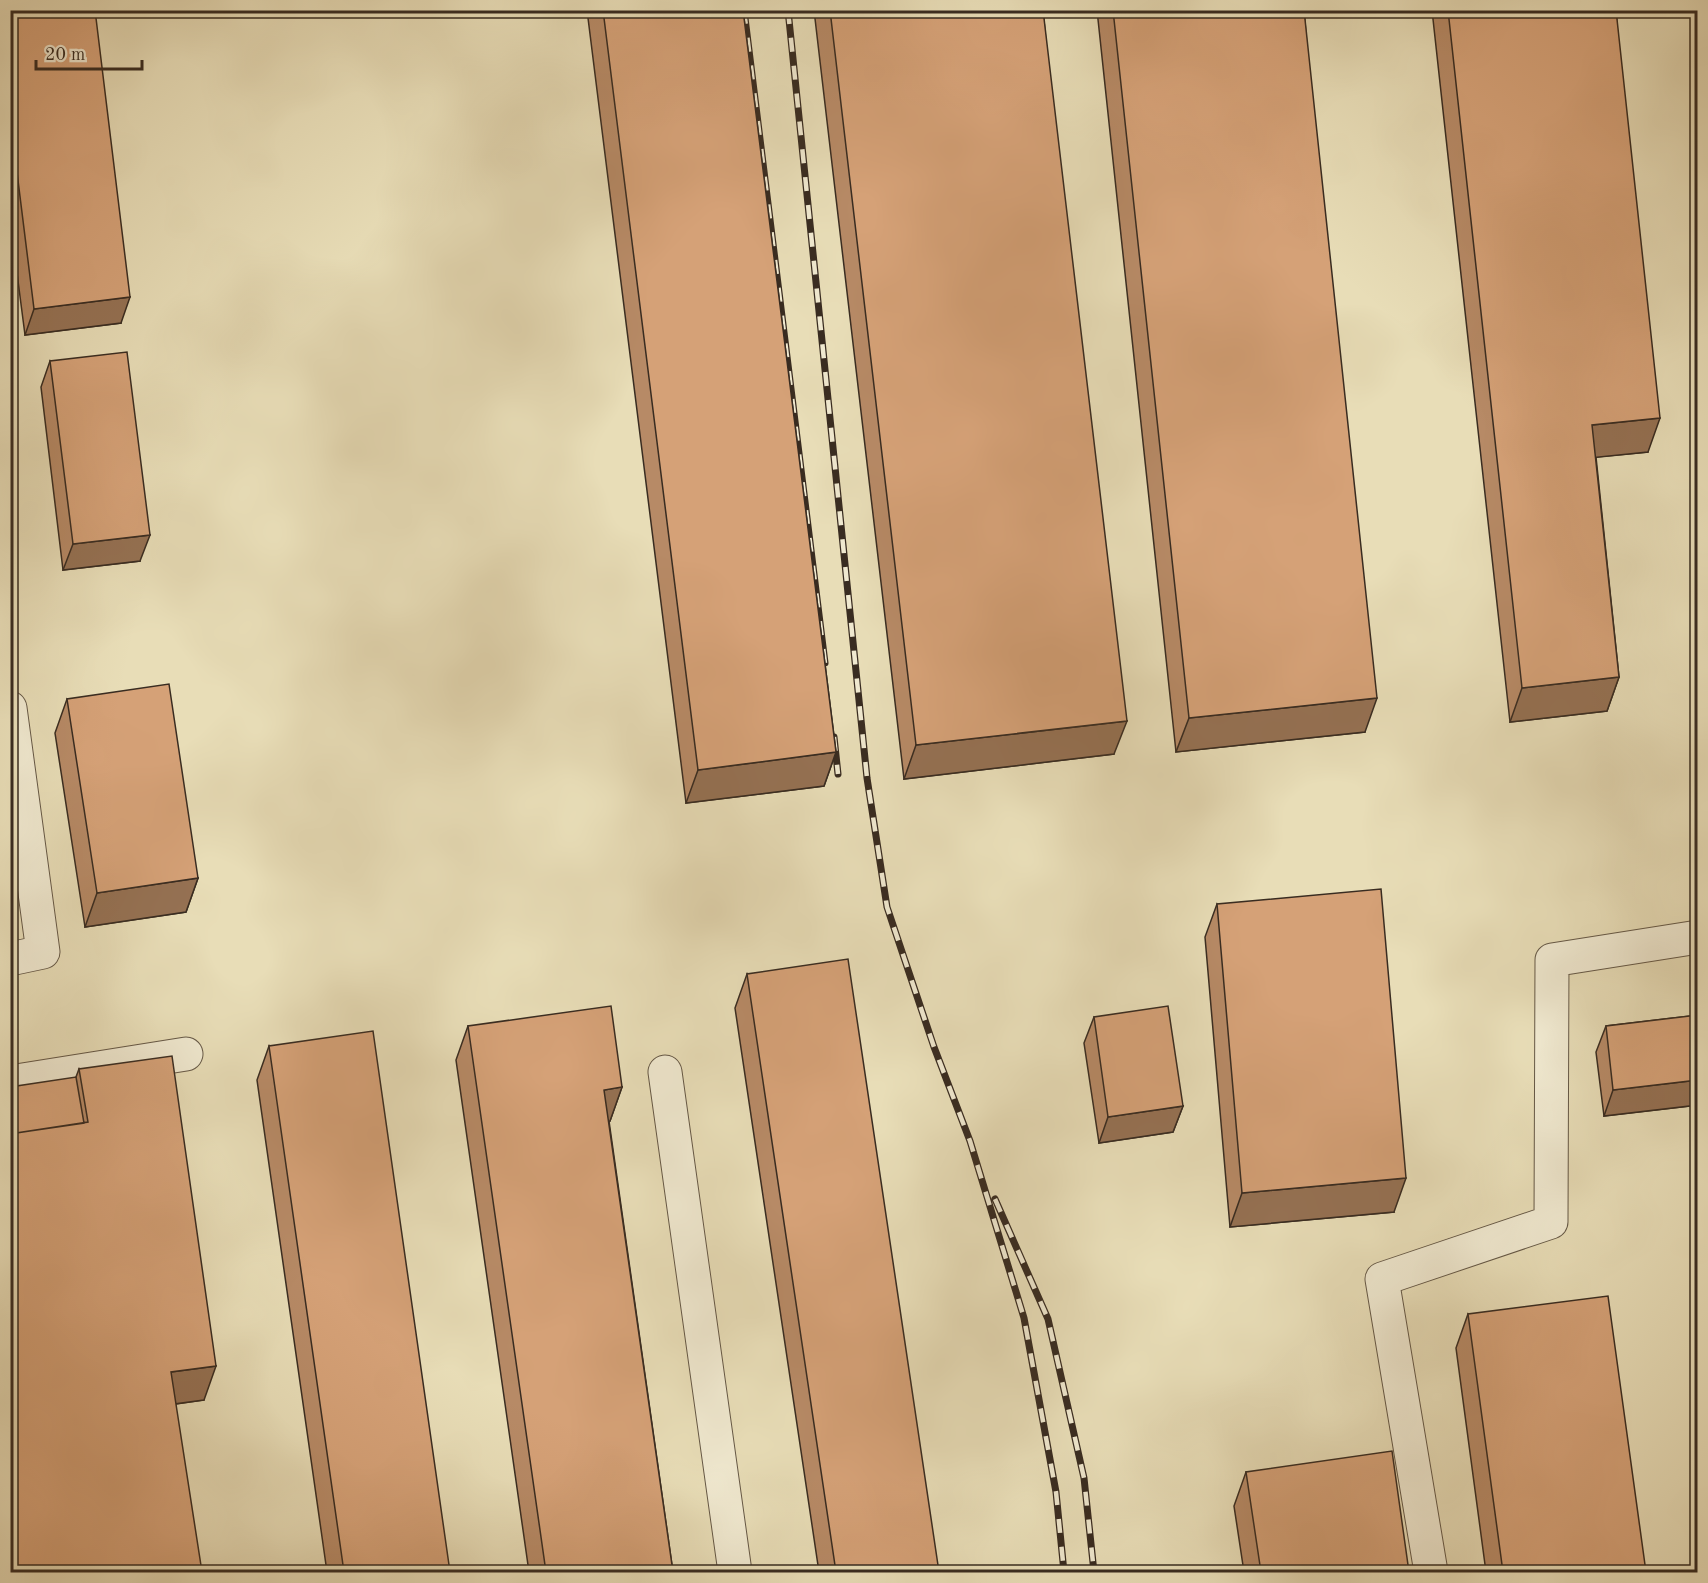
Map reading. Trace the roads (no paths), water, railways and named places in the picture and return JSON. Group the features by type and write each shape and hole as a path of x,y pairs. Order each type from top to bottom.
{"lane":[{"path":"10,708 43,952 10,959"},
{"path":"1431,1572 1382,1279 1551,1222 1551,960 1698,937"},
{"path":"10,1082 186,1054"},
{"path":"665,1072 735,1572"}],"railway":[{"path":"744,10 825,663"},
{"path":"788,10 867,778 887,907 934,1047 970,1141 1024,1318 1056,1492 1064,1572"},
{"path":"834,737 838,774"},
{"path":"995,1199 1048,1319 1084,1478 1094,1572"}]}
